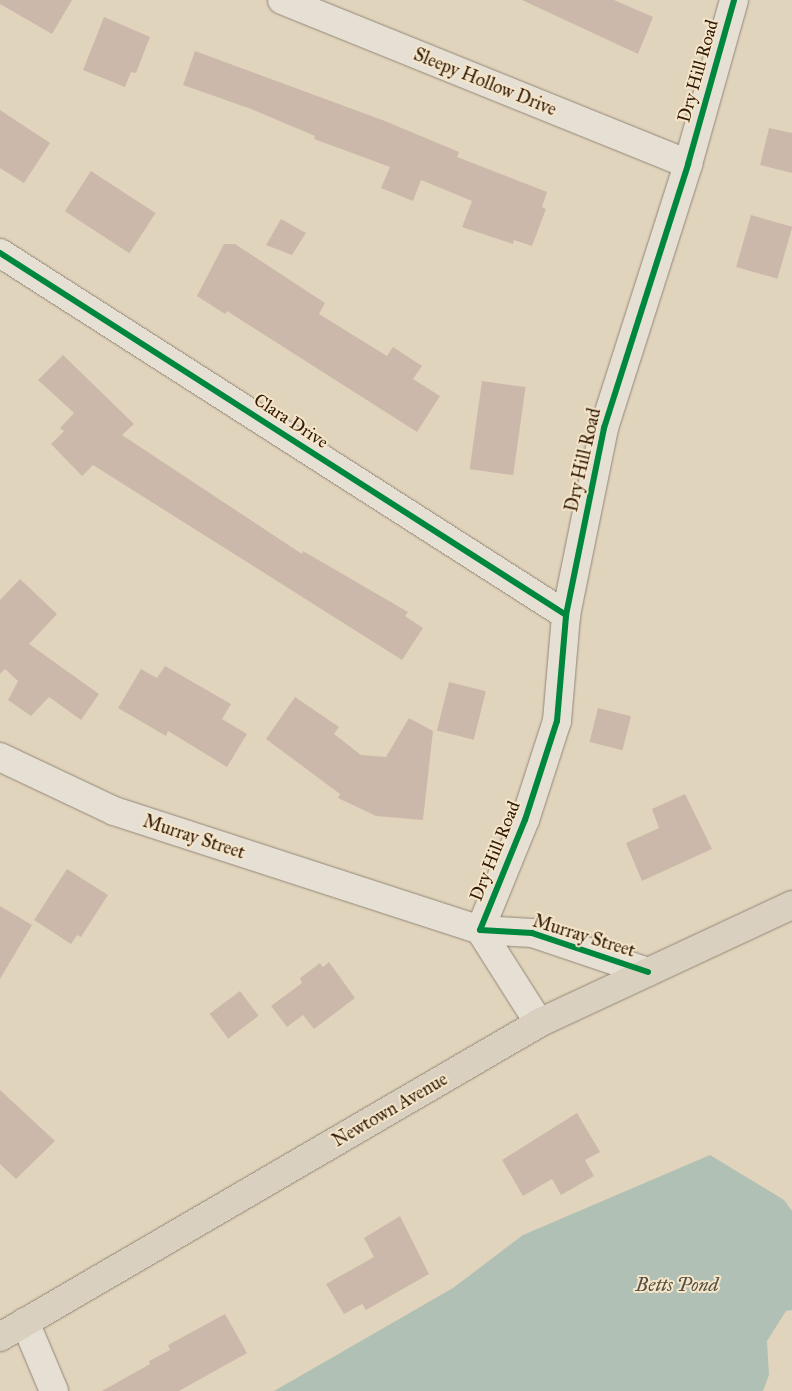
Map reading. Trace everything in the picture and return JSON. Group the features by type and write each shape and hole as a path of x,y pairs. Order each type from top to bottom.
{"main road":[{"name":"Newtown Avenue","path":"0,1337 539,1023 792,905"}],"street":[{"name":"Sleepy Hollow Drive","path":"282,0 688,164"},
{"name":"Dry Hill Road","path":"480,930 525,820 557,721 566,615 604,428 688,164 734,0"},
{"name":"Clara Drive","path":"0,253 566,615"},
{"name":"Murray Street","path":"0,757 114,811 480,930 532,933 648,972"},
{"path":"480,930 539,1023"},
{"path":"25,1322 54,1391"}],"water":[{"name":"Betts Pond","path":"710,1155 784,1200 792,1211 792,1310 786,1311 767,1341 769,1375 763,1391 274,1391 453,1288 523,1235"}],"building":[{"path":"0,0 72,0 52,34 0,4"},
{"path":"522,0 614,0 653,17 638,54"},
{"path":"104,17 150,37 136,73 131,72 125,87 83,70"},
{"path":"195,51 385,121 459,152 457,157 547,192 542,207 546,209 532,246 514,240 513,244 462,227 472,201 421,180 413,201 381,188 390,167 314,139 315,136 251,109 183,85"},
{"path":"0,110 50,143 24,183 0,168"},
{"path":"769,128 792,133 792,173 760,165"},
{"path":"91,171 156,213 129,253 65,211"},
{"path":"751,215 792,227 777,279 736,267"},
{"path":"281,219 306,233 292,255 266,245"},
{"path":"224,244 235,244 325,303 319,314 387,356 393,347 422,366 413,379 440,396 417,432 227,311 225,314 197,296"},
{"path":"63,355 134,424 122,435 302,554 303,551 408,612 405,616 423,628 402,660 93,465 82,476 51,444 64,431 60,428 74,413 38,380"},
{"path":"482,381 526,387 513,475 470,469"},
{"path":"20,579 57,614 29,644 99,694 81,720 49,697 31,716 8,700 18,681 5,669 0,674 0,600"},
{"path":"165,666 231,704 222,719 247,734 227,767 168,731 166,736 118,708 141,669 157,678"},
{"path":"449,682 486,691 474,740 437,731"},
{"path":"295,697 339,727 334,734 361,755 386,757 409,718 433,731 423,820 376,816 338,798 340,794 266,739"},
{"path":"598,708 631,716 623,750 590,742"},
{"path":"685,794 712,849 642,881 626,843 659,828 652,809"},
{"path":"67,869 108,895 81,937 77,935 71,944 34,920"},
{"path":"0,906 32,925 0,979"},
{"path":"329,962 355,998 314,1029 303,1015 287,1027 271,1006 302,983 300,978 320,963 323,967"},
{"path":"240,991 259,1016 228,1039 210,1014"},
{"path":"0,1090 55,1141 16,1179 0,1164"},
{"path":"577,1113 600,1152 585,1160 594,1176 561,1195 552,1179 523,1196 502,1160"},
{"path":"400,1216 429,1274 366,1310 362,1304 344,1314 326,1284 374,1257 364,1238"},
{"path":"225,1314 247,1353 179,1391 102,1391 150,1364 149,1361 170,1350 168,1345"}],"cycle path":[{"path":"648,972 532,933 480,930 525,820 557,721 566,615 604,428 688,164 734,0"},
{"path":"0,253 566,615"}]}
